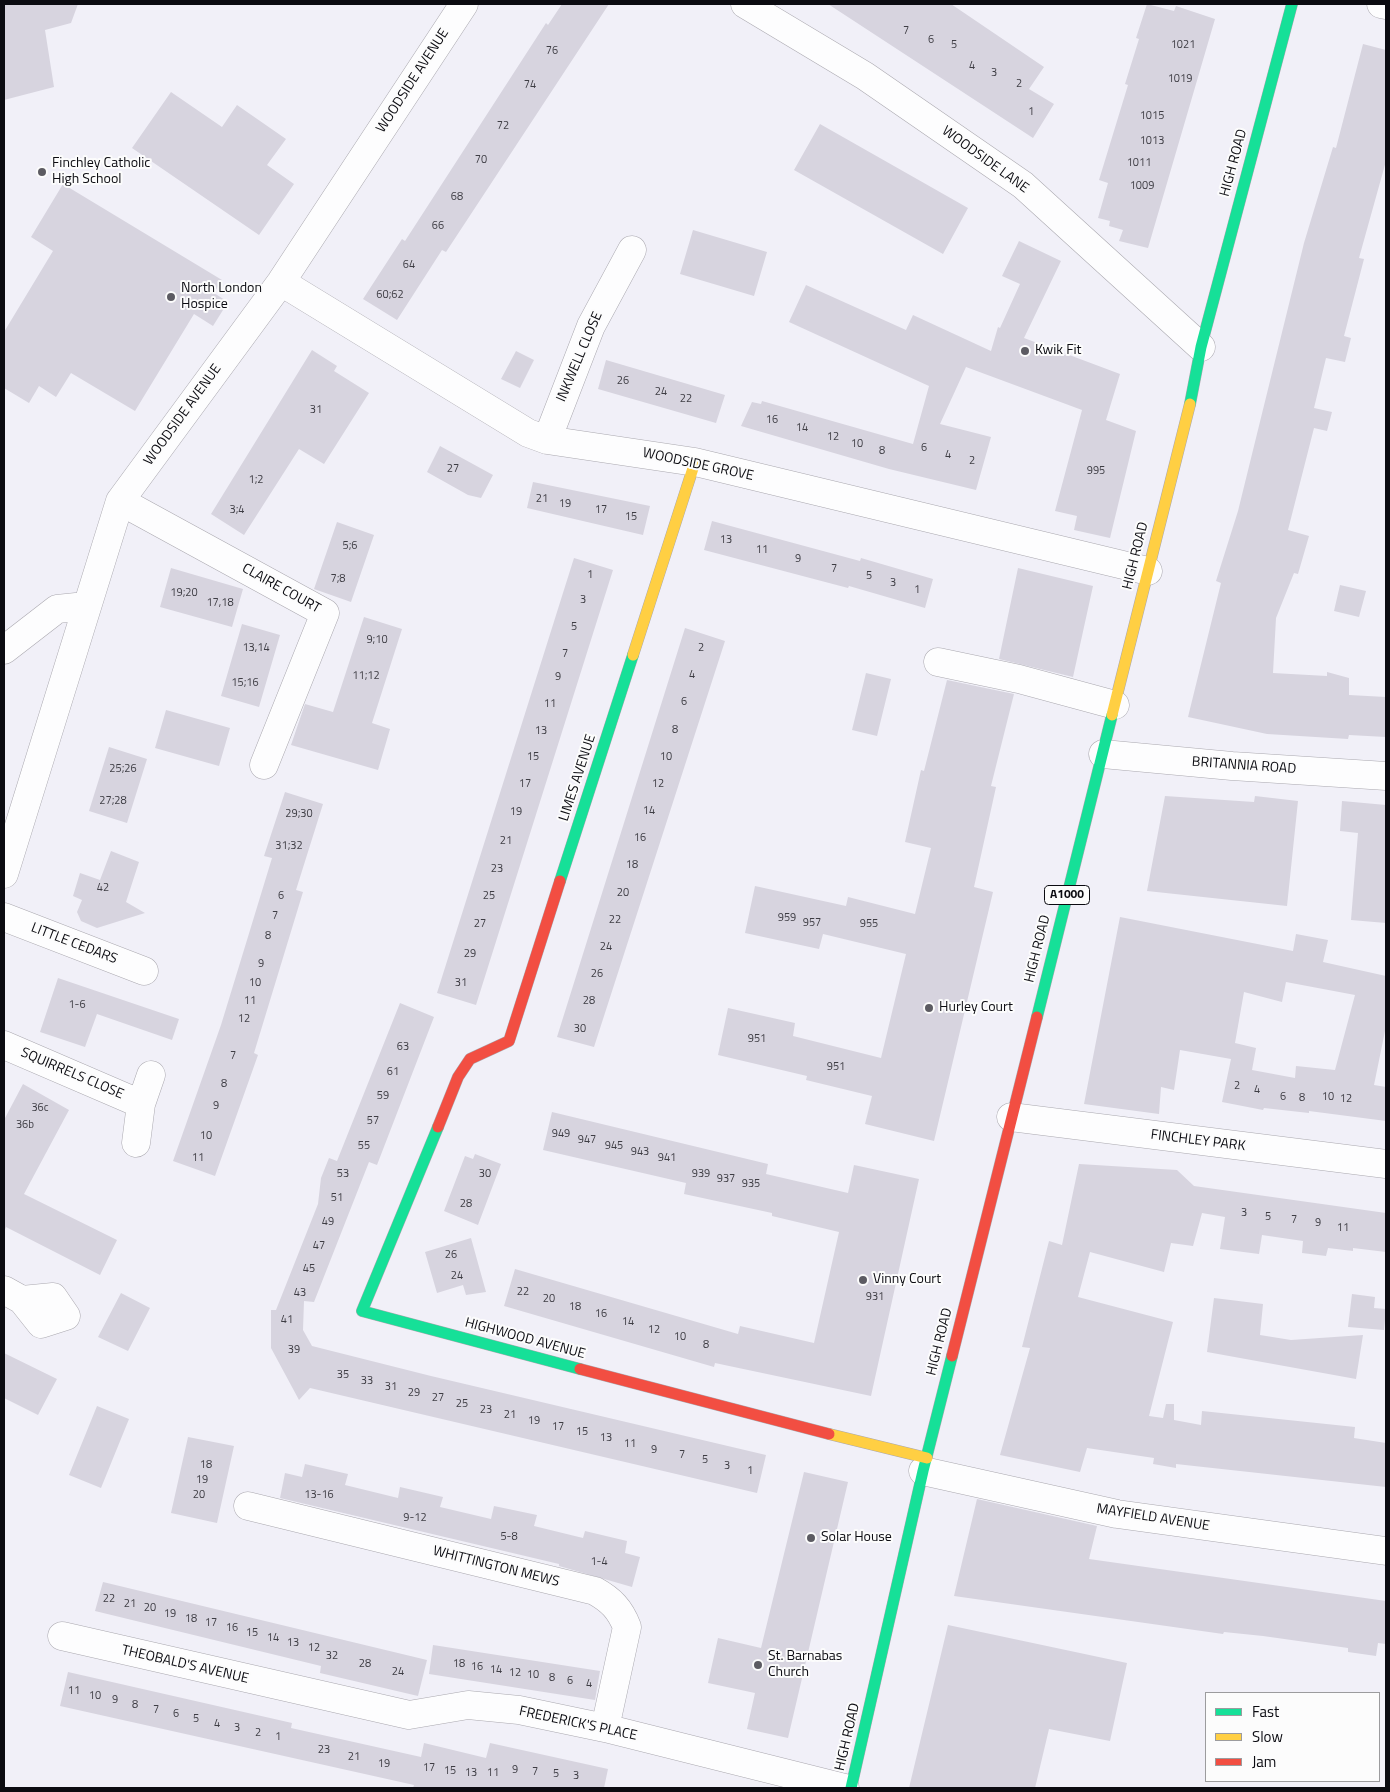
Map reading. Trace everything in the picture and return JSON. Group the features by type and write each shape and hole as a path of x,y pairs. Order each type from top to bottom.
{"main road":[{"name":"HIGH ROAD","path":"851,1788 925,1464 1191,400 1201,346 1292,4"},
{"name":"LIMES AVENUE","path":"458,1077 470,1060 509,1041 695,462"},
{"name":"HIGHWOOD AVENUE","path":"458,1077 362,1311 791,1426 925,1464"}],"street":[{"name":"WOODSIDE AVENUE","path":"4,874 120,501 281,282 464,4"},
{"name":"WOODSIDE LANE","path":"746,4 865,76 1023,186 1201,346"},
{"path":"1381,4 1386,5"},
{"name":"INKWELL CLOSE","path":"547,440 591,326 632,250"},
{"name":"WOODSIDE GROVE","path":"281,282 528,433 547,440 695,462 1148,571"},
{"name":"CLAIRE COURT","path":"120,501 325,614 264,765"},
{"path":"4,650 57,608 86,606"},
{"path":"938,662 1019,679 1115,705"},
{"name":"BRITANNIA ROAD","path":"1103,754 1232,766 1386,776"},
{"name":"LITTLE CEDARS","path":"4,917 144,971"},
{"name":"SQUIRRELS CLOSE","path":"4,1045 141,1104"},
{"name":"SQUIRRELS CLOSE","path":"136,1143 141,1104 151,1075"},
{"name":"FINCHLEY PARK","path":"1011,1117 1386,1164"},
{"name":"MAYFIELD AVENUE","path":"925,1464 1117,1514 1386,1551"},
{"name":"WHITTINGTON MEWS","path":"248,1506 594,1591 609,1599 622,1614 626,1627 605,1728"},
{"name":"THEOBALD'S AVENUE","path":"62,1636 307,1693"},
{"name":"FREDERICK'S PLACE","path":"307,1693 409,1715 468,1705 519,1710 605,1728 845,1788"}],"building":[{"path":"4,4 78,4 71,23 45,30 54,87 4,100"},
{"path":"562,4 609,4 446,252 442,250 397,320 363,299 402,239 405,241 546,23 548,25"},
{"path":"828,4 951,4 1044,67 1029,89 1054,104 1033,138"},
{"path":"1147,4 1174,11 1176,6 1215,19 1148,248 1119,241 1123,230 1109,226 1110,221 1098,218 1108,183 1099,180 1128,85 1125,84 1139,39 1136,38"},
{"path":"1363,44 1386,50 1386,161 1359,258 1364,259 1344,336 1351,338 1345,362 1326,358 1314,408 1332,412 1327,431 1314,428 1288,530 1309,536 1298,574 1294,573 1276,618 1273,673 1327,676 1327,672 1349,678 1349,695 1386,697 1386,737 1349,735 1348,739 1267,734 1188,717 1221,583 1216,581 1238,511 1304,243 1333,147 1336,148"},
{"path":"171,92 222,127 237,105 286,139 267,165 294,184 259,235 132,148"},
{"path":"820,124 968,208 943,254 794,170"},
{"name":"North London Hospice","path":"63,184 222,280 214,293 228,302 213,326 194,314 135,411 71,373 56,397 39,386 29,403 4,388 4,332 53,251 31,237"},
{"path":"693,230 767,252 754,296 680,274"},
{"path":"1019,241 1061,261 1024,338 1120,374 1106,420 1136,431 1110,538 1074,530 1077,516 1055,511 1082,410 966,367 940,424 991,437 976,490 889,469 741,426 752,402 761,404 762,401 913,444 929,386 789,322 806,285 906,330 913,315 991,351 998,327 1000,328 1020,284 1002,276"},
{"path":"312,350 337,366 334,371 369,393 324,464 299,449 244,535 211,514"},
{"path":"516,351 534,360 520,388 501,379"},
{"path":"606,360 725,395 716,423 598,389"},
{"path":"440,446 493,475 481,498 468,495 427,472"},
{"path":"533,482 650,506 643,535 527,508"},
{"path":"712,521 860,561 861,558 933,579 925,608 849,586 848,588 704,550"},
{"path":"337,522 374,535 351,602 314,589"},
{"path":"574,558 613,570 476,1005 437,993"},
{"path":"171,568 243,589 232,627 160,607"},
{"path":"1018,568 1093,586 1073,677 999,659"},
{"path":"1340,585 1366,591 1359,617 1334,611"},
{"path":"364,617 402,629 372,723 390,729 378,770 291,745 305,704 333,712"},
{"path":"242,624 280,635 259,707 221,696"},
{"path":"685,628 725,641 594,1047 557,1037"},
{"path":"866,673 891,679 877,736 852,730"},
{"path":"947,680 1014,694 991,786 996,787 974,887 993,892 934,1141 865,1124 872,1096 806,1080 807,1076 718,1055 728,1008 795,1023 793,1036 881,1058 906,954 823,934 819,949 745,933 755,886 846,906 848,897 915,914 931,848 905,842 921,770 924,771"},
{"path":"166,710 230,728 219,766 155,748"},
{"path":"109,747 147,759 127,823 89,811"},
{"path":"285,792 323,804 296,890 303,892 254,1053 258,1055 215,1176 173,1161 221,1025 272,858 264,856"},
{"path":"1165,796 1254,802 1255,796 1298,801 1287,906 1147,891"},
{"path":"1342,801 1386,805 1386,923 1351,920 1358,833 1340,831"},
{"path":"111,851 139,862 126,902 145,913 97,928 81,921 77,912 82,900 73,896 80,873 100,880"},
{"path":"1120,917 1293,951 1296,934 1328,940 1323,962 1386,976 1386,1026 1374,1085 1386,1087 1386,1121 1309,1111 1309,1113 1264,1108 1263,1110 1222,1102 1231,1059 1180,1050 1174,1090 1161,1087 1159,1114 1084,1104","holes":["1286,982 1355,995 1335,1070 1296,1066 1295,1078 1252,1070 1256,1048 1235,1043 1244,992 1282,1002"]},
{"path":"58,978 179,1019 172,1040 97,1014 85,1047 40,1032"},
{"path":"400,1003 434,1017 377,1165 369,1162 314,1302 304,1301 303,1330 312,1346 766,1455 757,1493 310,1388 299,1400 271,1348 271,1310 276,1310 318,1204 321,1178 329,1158 337,1161"},
{"path":"23,1084 69,1110 24,1194 117,1240 100,1275 6,1227 4,1232 4,1120"},
{"path":"552,1112 768,1164 766,1174 848,1193 854,1165 919,1179 871,1396 715,1363 714,1367 504,1306 515,1269 738,1334 740,1326 814,1343 839,1232 772,1216 772,1213 684,1194 686,1183 543,1150"},
{"path":"475,1154 501,1164 478,1225 444,1211 465,1156 473,1159"},
{"path":"1079,1164 1177,1170 1194,1186 1386,1213 1386,1252 1353,1248 1353,1251 1328,1248 1326,1256 1302,1253 1303,1241 1262,1235 1259,1254 1220,1249 1225,1217 1202,1213 1193,1246 1171,1243 1164,1272 1090,1252 1078,1297 1173,1322 1149,1416 1163,1418 1166,1404 1174,1404 1174,1420 1201,1425 1202,1411 1355,1427 1354,1438 1386,1443 1386,1487 1176,1464 1176,1468 1153,1464 1154,1458 1087,1448 1080,1472 1000,1455 1030,1348 1022,1347 1049,1241 1062,1245"},
{"path":"471,1238 486,1292 466,1295 463,1285 437,1293 425,1252"},
{"path":"121,1293 150,1308 128,1351 98,1337"},
{"path":"1352,1294 1375,1297 1374,1308 1386,1309 1384,1330 1348,1327"},
{"path":"1214,1298 1263,1304 1260,1335 1291,1340 1363,1335 1356,1379 1207,1352"},
{"path":"4,1353 57,1379 38,1415 4,1398"},
{"path":"97,1406 129,1419 101,1488 69,1475"},
{"path":"188,1437 234,1446 217,1523 171,1513"},
{"path":"305,1464 348,1474 345,1485 398,1498 400,1487 443,1497 440,1507 491,1519 494,1506 537,1515 534,1526 583,1538 585,1531 627,1541 625,1553 640,1557 632,1587 559,1566 559,1564 280,1498 285,1473 302,1477"},
{"path":"804,1472 848,1482 788,1738 747,1729 755,1693 708,1683 718,1638 761,1648"},
{"path":"977,1499 1097,1526 1089,1559 1386,1601 1386,1644 1378,1643 1376,1656 1348,1652 1348,1648 1263,1636 1224,1632 1223,1634 954,1596"},
{"path":"103,1582 427,1660 418,1696 320,1673 321,1666 95,1611"},
{"path":"948,1625 1127,1663 1110,1741 1049,1729 1035,1788 909,1788"},
{"path":"433,1645 600,1671 595,1700 429,1674"},
{"path":"68,1672 292,1723 291,1728 421,1757 424,1743 486,1758 490,1743 608,1769 604,1788 413,1788 414,1785 60,1706"}],"traffic: fast":[{"path":"1190,404 1201,347 1292,4"},
{"path":"560,881 633,655"},
{"path":"1037,1017 1112,715"},
{"path":"438,1127 362,1311 580,1369"},
{"path":"851,1788 923,1471 952,1356"}],"traffic: slow":[{"path":"1112,715 1190,404"},
{"path":"633,655 695,462"},
{"path":"829,1434 927,1458"}],"traffic: jam":[{"path":"438,1127 458,1077 470,1059 509,1041 560,881"},
{"path":"952,1356 1037,1017"},
{"path":"580,1369 829,1434"}],"place":[{"name":"Finchley Catholic High School","path":"42,172"},
{"name":"North London Hospice","path":"171,297"},
{"name":"Kwik Fit","path":"1025,351"},
{"name":"Hurley Court","path":"929,1008"},
{"name":"Vinny Court","path":"863,1280"},
{"name":"Solar House","path":"811,1538"},
{"name":"St. Barnabas Church","path":"758,1665"}]}
